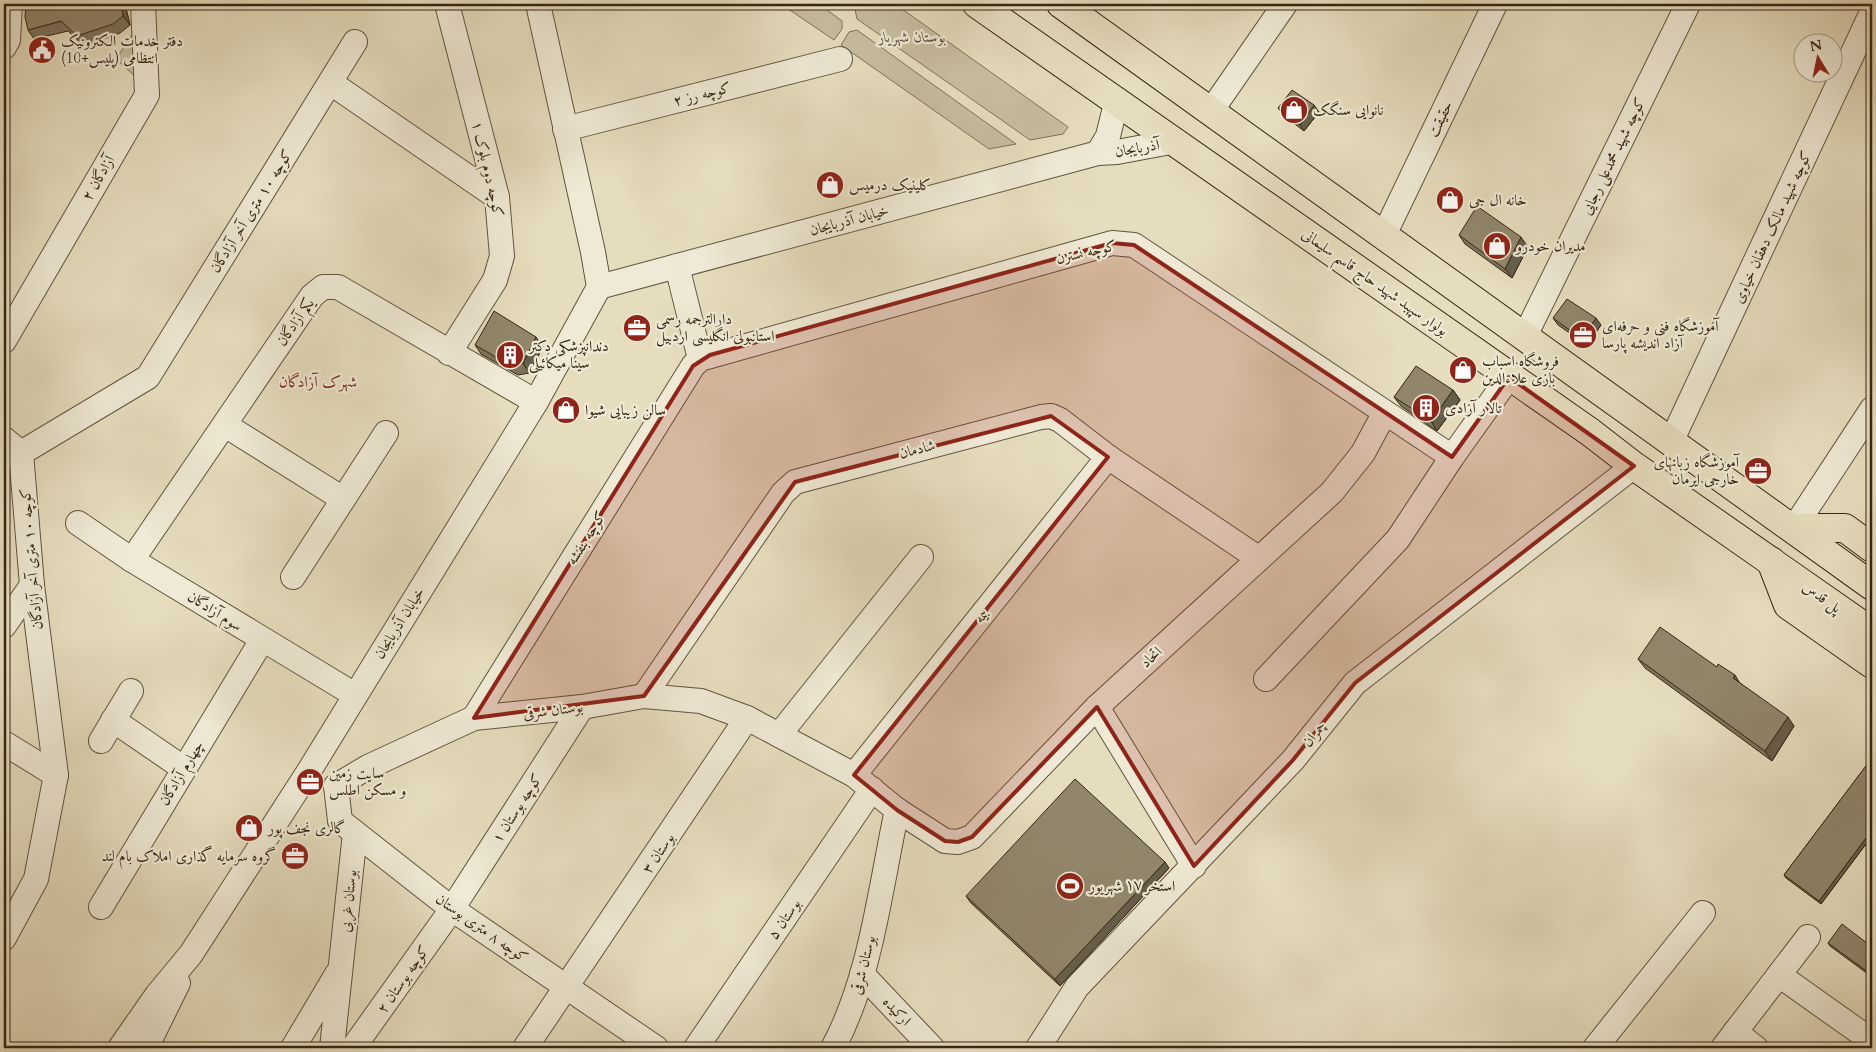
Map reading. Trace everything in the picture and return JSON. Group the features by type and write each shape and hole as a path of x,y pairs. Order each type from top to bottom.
{"main road":[{"name":"بولوار سپهبد شهید حاج قاسم سلیمانی","path":"977,4 1176,141 1771,561"},
{"path":"1061,4 1671,442 1794,528 1872,586"},
{"path":"1794,528 1845,528 1872,548"},
{"path":"1771,561 1788,605 1872,664"},
{"name":"پل قدس","path":"1771,561 1872,632"}],"street":[{"path":"4,47 8,40 10,4"},
{"name":"آزادگان ۲","path":"4,341 147,95 142,4"},
{"name":"کوچه دوم بلوک ۱","path":"447,4 497,197 502,256 494,280 449,353"},
{"path":"538,4 599,287"},
{"path":"1211,111 1285,4"},
{"name":"حقیقت","path":"1384,235 1495,4"},
{"name":"کوچه شهید محمدعلی رجایی","path":"1525,336 1688,4"},
{"name":"کوچه شهید مالک دهقان‌ خیاوی","path":"1671,442 1872,12"},
{"name":"کوچه ۱۰ متری آخر آزادگان","path":"4,938 36,879 56,775 13,446 148,377 355,42"},
{"name":"کوچه رز ۲","path":"565,129 840,59"},
{"path":"331,83 497,197"},
{"path":"1098,153 1108,136 1117,100"},
{"name":"آذربایجان","path":"1098,153 1117,152 1176,141"},
{"name":"خیابان آذربایجان","path":"120,1048 157,995 191,954 309,771 536,402 599,287 1098,153"},
{"name":"کوچه نسترن","path":"700,359 1112,243 1134,245 1384,414 1452,457"},
{"path":"676,266 700,359"},
{"name":"یکم آزادگان","path":"132,560 312,296 324,287 338,287 536,402"},
{"name":"کوچه بنفشه","path":"474,718 693,366 700,359"},
{"path":"1266,679 1398,539 1452,457 1509,377"},
{"path":"1794,528 1872,409"},
{"name":"اتحاد","path":"896,810 945,841 958,842 972,837 1097,707 1332,492 1363,453 1384,414"},
{"name":"شادمان","path":"644,696 783,494 795,482 828,471 1051,416 1060,420 1108,457 1258,558"},
{"path":"224,425 343,499"},
{"path":"293,577 386,433"},
{"name":"بیمه","path":"863,782 1108,457"},
{"name":"چمران","path":"1038,1048 1077,987 1293,760 1355,683 1634,466"},
{"name":"سوم آزادگان","path":"78,523 132,560 355,695"},
{"path":"779,735 921,557"},
{"path":"4,626 32,585"},
{"name":"چهارم آزادگان","path":"101,907 183,768 262,640"},
{"path":"100,740 131,691"},
{"name":"بوستان شرقی","path":"336,786 368,767 474,718 582,707 644,696 701,701 747,718 863,782 896,810 862,974 847,1021 832,1048"},
{"name":"کوچه بوستان ۱","path":"452,909 582,707"},
{"path":"1097,707 1194,866"},
{"name":"بوستان ۳","path":"525,1048 568,987 747,718"},
{"path":"113,720 183,768"},
{"path":"4,743 56,775"},
{"path":"309,771 336,786"},
{"name":"بوستان ۵","path":"696,1048 863,782"},
{"name":"کوچه ۸ متری بوستان","path":"336,786 340,821 452,909 656,1048"},
{"name":"بوستان غربی","path":"332,1048 355,833"},
{"name":"کوچه بوستان ۲","path":"353,1048 452,909"},
{"path":"1595,1048 1703,914"},
{"path":"1756,1048 1729,1040 1808,937"},
{"name":"خیابان آذربایجان","path":"146,1048 191,954"},
{"name":"بوستان غربی","path":"293,1048 340,968"},
{"name":"ارکیده","path":"862,974 932,1048"},
{"path":"1779,975 1872,1040"}],"highlighted area":[{"path":"1112,243 1134,245 1452,457 1509,377 1634,466 1355,683 1293,760 1194,866 1097,707 972,837 958,842 945,841 897,810 854,775 1108,457 1051,416 795,482 644,696 474,718 693,366 710,355"}],"green space":[{"name":"بوستان شهریار","path":"781,4 819,4 842,21 842,29 834,40"},
{"name":"بوستان شهریار","path":"854,4 895,4 1068,127 1063,134 1030,140 857,19"},
{"name":"بوستان شهریار","path":"857,30 1016,144 989,149 841,45 849,32"},
{"path":"133,33 137,78 116,59"}],"building":[{"path":"26,4 121,4 123,16 113,24 77,36 61,21 28,30 25,17"},
{"path":"1292,90 1314,105 1300,125 1278,108"},
{"name":"مدیران خودرو","path":"1477,206 1521,237 1505,269 1459,235"},
{"name":"آموزشگاه فنی و حرفه‌ای آزاد اندیشه پارسا","path":"1567,299 1596,318 1582,339 1553,318"},
{"path":"494,311 536,337 523,363 511,366 475,345"},
{"path":"1416,366 1453,390 1431,421 1394,397"},
{"path":"1660,627 1717,667 1718,664 1735,675 1733,678 1788,717 1765,751 1638,659"},
{"path":"1872,758 1872,830 1819,901 1784,875"},
{"name":"استخر ١٧ شهریور","path":"1075,779 1165,862 1055,979 966,896"},
{"path":"1842,924 1872,947 1872,975 1828,943"}],"place":[{"name":"دفتر خدمات الکترونیک انتظامی (پلیس+10)","path":"42,50"},
{"name":"نانوایی سنگک","path":"1294,110"},
{"name":"کلینیک درمیس","path":"830,185"},
{"name":"خانه ال جی","path":"1450,200"},
{"name":"مدیران خودرو","path":"1497,246"},
{"name":"دارالترجمه رسمی استانبولی انگلیسی اردبیل","path":"637,328"},
{"name":"آموزشگاه فنی و حرفه‌ای آزاد اندیشه پارسا","path":"1583,335"},
{"name":"دندانپزشکی دکتر سینا میکائیلی","path":"510,355"},
{"name":"فروشگاه اسباب بازی علاءالدین","path":"1463,370"},
{"name":"تالار آزادی","path":"1426,408"},
{"name":"سالن زیبایی شیوا","path":"566,410"},
{"name":"آموزشگاه زبانهای خارجی ایرمان","path":"1758,471"},
{"name":"سایت زمین و مسکن اطلس","path":"310,782"},
{"name":"گالری نجف پور","path":"249,828"},
{"name":"گروه سرمایه گذاری املاک بام لند","path":"295,856"},
{"name":"استخر ١٧ شهریور","path":"1070,886"}],"district":[{"name":"شهرک آزادگان","path":"318,381"}]}
